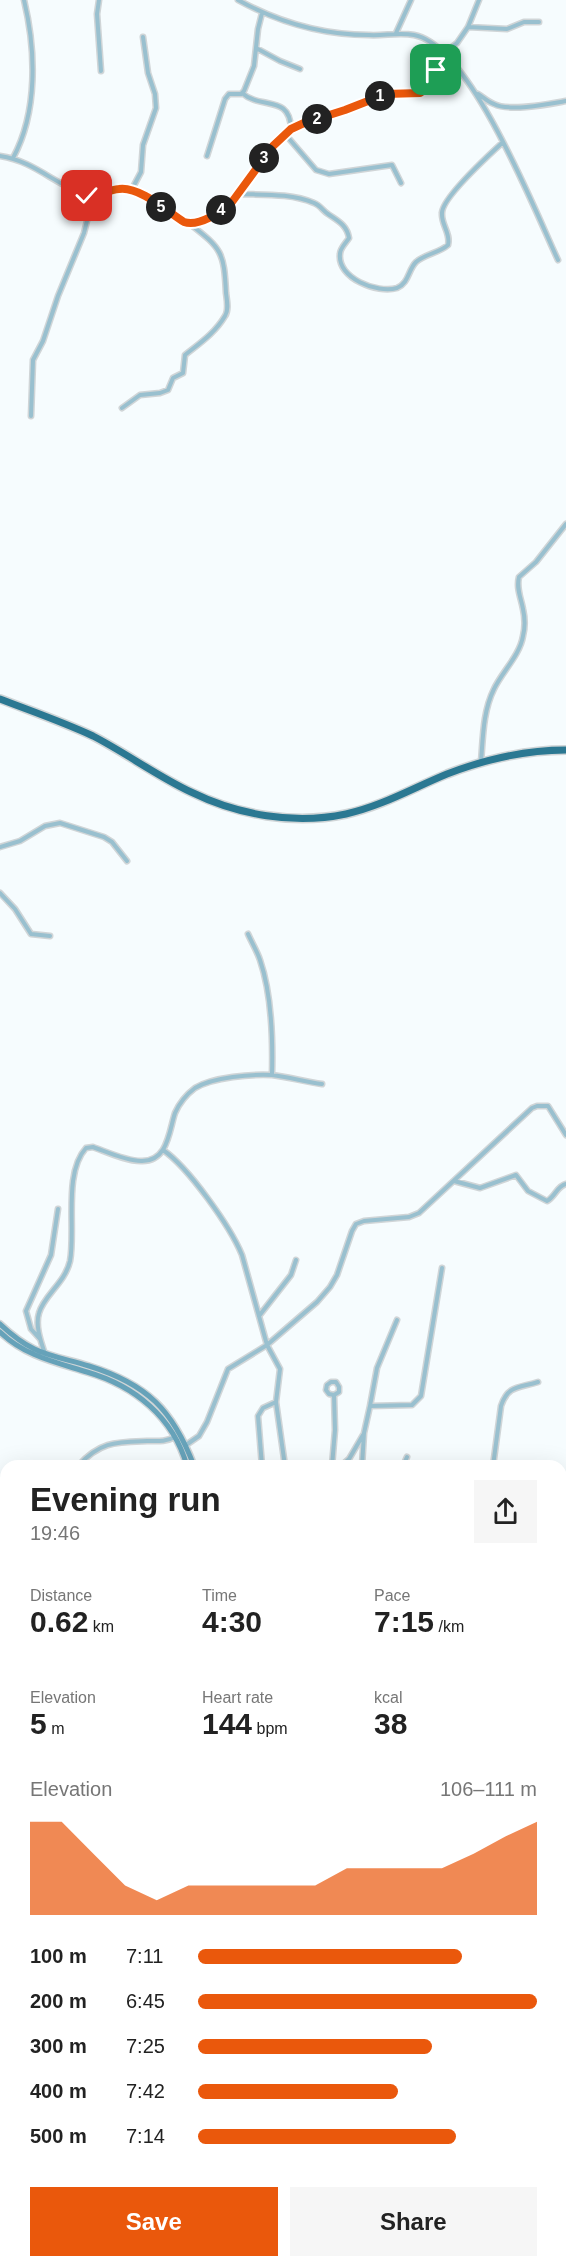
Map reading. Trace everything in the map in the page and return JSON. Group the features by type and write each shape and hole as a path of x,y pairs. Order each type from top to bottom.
{"highway":[{"path":"0,699 91,735 190,792 212,802 256,814 303,818 345,814 376,806 446,774 481,762 533,751 566,750"}],"street":[{"path":"13,158 23,134 31,98 32,55 24,0"},
{"path":"99,0 97,14 101,71"},
{"path":"238,0 262,13 315,29 369,36 412,34 426,39 444,53 476,93 558,260"},
{"path":"396,33 411,0"},
{"path":"190,224 226,208 273,146 291,129 386,94 420,93 431,80 444,53 457,43 468,27 479,0"},
{"path":"243,93 254,66 262,13"},
{"path":"468,27 507,30 524,22 539,22"},
{"path":"132,189 141,172 143,145 156,108 143,37"},
{"path":"256,48 280,62 300,69"},
{"path":"207,156 225,99 229,94 243,93 248,98 285,110 290,116 291,129"},
{"path":"476,93 494,105 501,106 566,101"},
{"path":"285,134 320,173 329,174 387,164 394,167 401,183"},
{"path":"238,194 299,198 315,203 343,224 348,231 349,238 341,250 340,257 348,273 355,280 372,288 397,288 404,283 416,262 448,245 449,236 442,220 443,207 478,164 502,143"},
{"path":"0,156 13,158 79,192 93,196 115,189 132,189 190,224 217,246 222,255 225,267 226,315 211,335 185,355 183,373 173,378 168,390 140,395 122,408"},
{"path":"31,417 33,360 43,341 58,296 84,232 93,196"},
{"path":"481,762 484,719 489,703 523,636 524,611 518,588 519,577 536,562 566,524"},
{"path":"0,847 20,841 45,826 60,823 104,837 112,842 127,861"},
{"path":"0,893 15,909 31,934 50,936"},
{"path":"248,934 260,959 266,984 273,1043 272,1075"},
{"path":"46,1358 40,1339 39,1311 66,1273 70,1260 71,1209 76,1173 81,1153 86,1148 93,1147 144,1162 153,1159 164,1150 176,1111 183,1100 194,1089 208,1082 272,1075 322,1084"},
{"path":"186,1445 199,1436 228,1368 267,1345 317,1302 330,1287 338,1275 356,1224 418,1213 531,1108 548,1106 566,1135"},
{"path":"164,1150 176,1158 237,1242 267,1345 280,1369 276,1402 284,1460"},
{"path":"453,1181 480,1188 516,1175 528,1191 547,1201 560,1186 566,1184"},
{"path":"40,1339 31,1329 26,1311 51,1255 57,1209"},
{"path":"259,1317 291,1275 296,1260"},
{"path":"370,1407 412,1405 421,1396 442,1268"},
{"path":"362,1460 364,1433 376,1368 397,1320"},
{"path":"0,1324 21,1343 46,1358 103,1371 138,1388 154,1400 170,1418 186,1445 192,1460"},
{"path":"0,1332 22,1349 125,1387 154,1409 176,1437 186,1460"},
{"path":"494,1460 504,1397 514,1388 538,1382"},
{"path":"332,1460 335,1430 334,1395"},
{"path":"262,1460 258,1416 263,1408 276,1402"},
{"path":"348,1460 364,1433"},
{"path":"85,1460 98,1448 110,1443 166,1441 176,1437"}],"route":[{"path":"87,196 99,196 120,188 132,189 184,222 193,224 226,208 273,146 291,129 386,94 420,93 436,70"}]}
